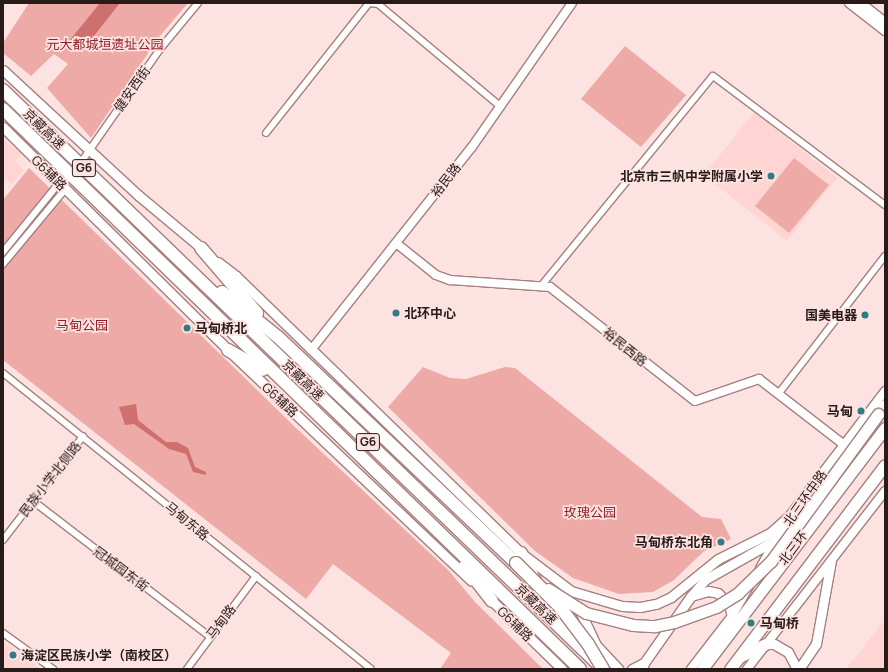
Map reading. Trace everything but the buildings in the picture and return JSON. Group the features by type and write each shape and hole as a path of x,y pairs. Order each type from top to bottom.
{"highway":[{"name":"京藏高速","path":"3,90 603,669"},
{"name":"京藏高速","path":"3,109 276,377 580,669"},
{"path":"165,247 278,337 440,488 518,558 560,599 586,613 633,625 655,626 694,617 738,593 759,575 881,409"},
{"path":"201,248 278,337"},
{"path":"228,350 276,377"},
{"name":"北三环","path":"702,669 885,428"},
{"name":"北三环","path":"730,669 885,465"},
{"path":"443,536 492,601"},
{"path":"518,558 556,623"},
{"path":"518,558 560,607 588,644 603,669"},
{"path":"721,643 732,616"},
{"path":"571,638 609,669"},
{"path":"739,657 766,644"}],"main road":[{"path":"3,70 90,150 201,248 236,276 518,558 571,591 622,606 640,607 656,604 671,597 718,559 770,534 791,514"},
{"name":"G6辅路","path":"3,127 64,183 228,350 562,669"},
{"path":"632,669 643,666 691,596 706,579 721,568 777,539"},
{"path":"766,644 774,644 788,652 798,669 816,644 830,561"},
{"path":"571,591 596,646 618,669"},
{"path":"691,596 708,591 718,593 729,605 732,616"}],"street":[{"name":"健安西街","path":"84,158 160,49 198,3"},
{"path":"266,134 369,3 378,4 500,107"},
{"name":"裕民路","path":"311,350 396,243 500,107 572,3"},
{"path":"849,3 885,31"},
{"path":"862,3 885,22"},
{"path":"541,286 713,76 885,205"},
{"path":"3,252 55,188 64,183"},
{"path":"3,264 62,193 64,183"},
{"name":"裕民西路","path":"396,243 436,275 450,280 550,287 695,401 759,379 843,444"},
{"path":"779,393 885,256"},
{"name":"马甸东路","path":"3,373 371,669"},
{"name":"北三环中路","path":"691,669 732,616 791,514 885,391"},
{"name":"民族小学北侧路","path":"3,540 83,436"},
{"path":"747,669 885,491"},
{"name":"冠城园东街","path":"33,501 210,636"},
{"name":"马甸路","path":"187,669 256,576"},
{"path":"3,633 53,669"}],"shaded area":[{"path":"100,3 120,3 82,51 66,45"},
{"name":"北京市三帆中学附属小学","path":"754,112 837,178 787,241 704,175"},
{"path":"3,139 22,154 15,161 24,171 12,184 3,179"},
{"path":"136,404 138,420 166,442 177,442 188,448 195,467 206,472 206,475 193,472 186,454 169,449 134,424 125,425 119,407"},
{"path":"883,622 885,624 885,669 846,669"},
{"name":"海淀区民族小学（南校区）","path":"3,642 41,669 3,669"}],"green space":[{"name":"元大都城垣遗址公园","path":"29,3 188,3 159,37 91,138 47,88 68,64 54,54 31,76 3,53 3,43"},
{"path":"625,46 686,95 641,147 581,99"},
{"path":"794,158 829,185 789,233 755,206"},
{"name":"马甸公园","path":"29,168 295,427 449,571 475,602 543,669 440,669 451,653 333,564 306,599 3,360 3,200"},
{"name":"玫瑰公园","path":"423,367 450,378 466,379 505,367 515,368 702,517 721,519 731,539 703,552 674,580 653,592 619,594 573,578 535,551 388,407"}],"place":[{"name":"北京市三帆中学附属小学","path":"771,176"},
{"name":"北环中心","path":"396,313"},
{"name":"国美电器","path":"865,315"},
{"name":"马甸桥北","path":"187,328"},
{"name":"马甸","path":"861,411"},
{"name":"马甸桥东北角","path":"721,542"},
{"name":"马甸桥","path":"751,623"},
{"name":"海淀区民族小学（南校区）","path":"13,655"}]}
